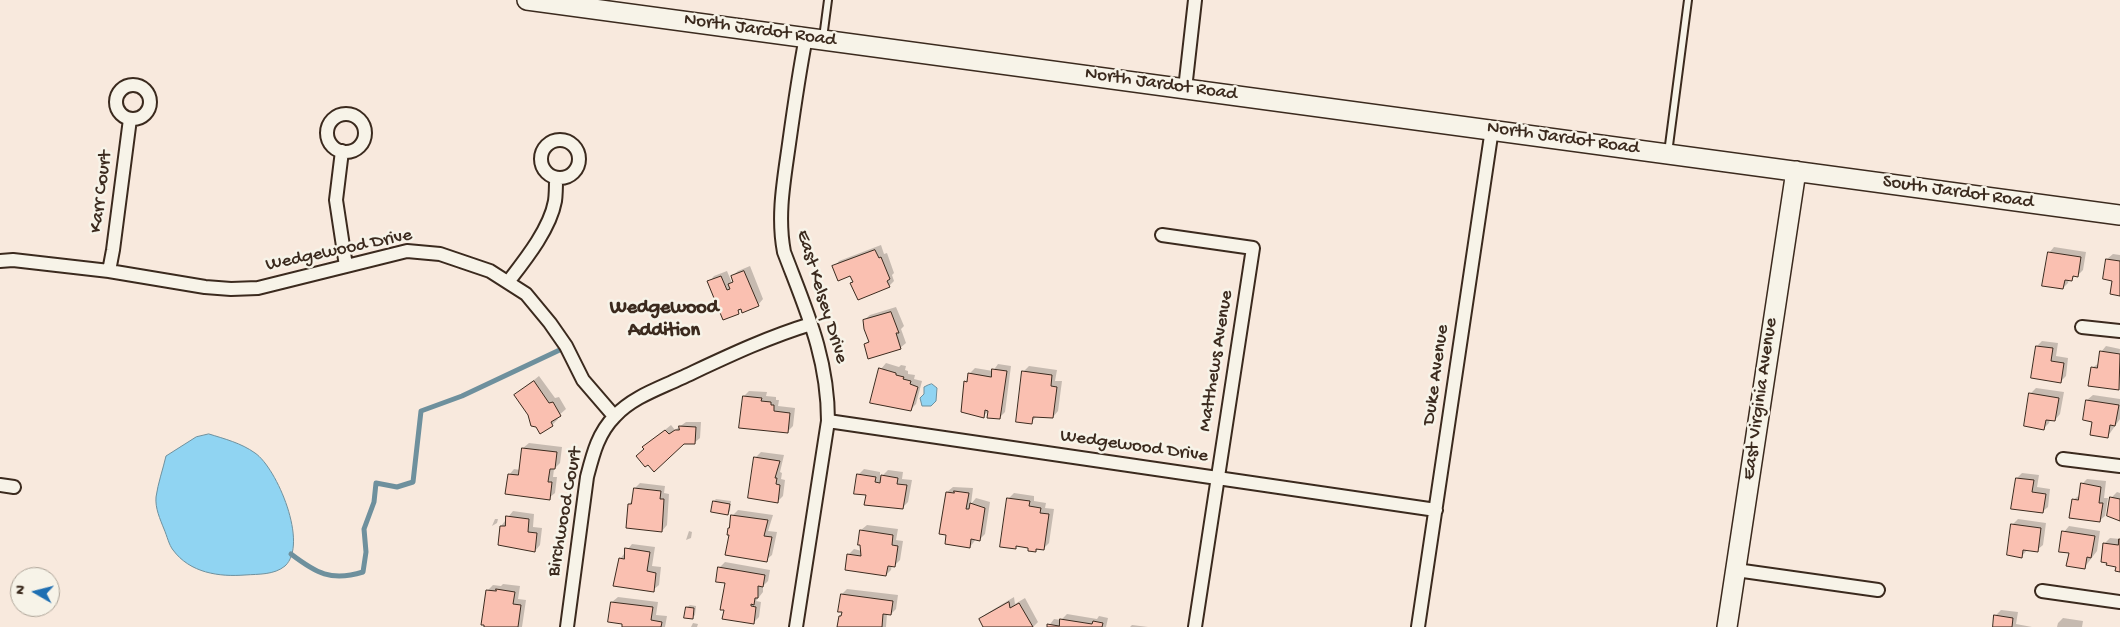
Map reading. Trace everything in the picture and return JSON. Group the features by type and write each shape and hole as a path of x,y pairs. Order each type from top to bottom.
{"main road":[{"name":"North Jardot Road","path":"527,0 1796,171"},
{"name":"South Jardot Road","path":"1796,171 2120,215"},
{"name":"East Virginia Avenue","path":"1727,627 1796,171"}],"street":[{"path":"1185,89 1195,0"},
{"name":"East Kelsey Drive","path":"796,627 828,421 828,402 823,362 784,252 780,220 796,95 814,38"},
{"name":"Karr Court","path":"109,271 130,119"},
{"name":"Duke Avenue","path":"1418,627 1492,129"},
{"path":"342,152 336,200 346,266"},
{"path":"508,282 538,241 555,202 556,178"},
{"name":"Matthews Avenue","path":"1162,234 1253,248 1195,627"},
{"name":"Wedgewood Drive","path":"0,261 13,260 109,271 205,287 231,289 258,288 407,252 424,252 455,258 490,271 526,294 538,307 566,346 583,380 614,416"},
{"name":"Birchwood Court","path":"567,627 590,464 599,436 614,416 633,400 759,341 811,324"},
{"path":"2082,327 2120,331"},
{"name":"Wedgewood Drive","path":"828,421 1436,510"},
{"path":"2063,459 2120,466"},
{"path":"0,485 14,487"},
{"path":"1736,570 1878,590"},
{"path":"2042,591 2120,602"}],"lane":[{"path":"814,38 828,0"},
{"path":"1668,154 1688,0"}],"water":[{"path":"932,384 937,388 936,401 931,406 922,406 920,398 924,394 924,387"},
{"path":"209,434 233,442 255,453 264,461 272,474 287,507 294,541 292,555 281,569 261,574 215,574 196,569 180,558 170,546 158,513 156,501 166,456 196,437"}],"building":[{"path":"875,250 879,258 881,257 890,279 887,281 890,287 858,300 850,283 853,282 850,276 838,281 832,266"},
{"path":"2048,252 2081,257 2078,277 2073,276 2072,281 2065,280 2063,289 2042,286"},
{"path":"2106,259 2120,261 2120,296 2110,294 2112,281 2103,279"},
{"path":"744,271 759,306 742,313 741,309 738,310 739,314 723,320 707,281 721,276 727,290 730,289 728,284 733,282 731,276"},
{"path":"891,312 899,333 896,333 901,349 868,359 864,344 869,342 863,320"},
{"path":"2036,346 2053,348 2051,361 2064,363 2061,383 2031,378"},
{"path":"2100,351 2120,354 2119,390 2088,386 2091,367 2097,368"},
{"path":"879,368 896,373 896,375 904,377 903,379 911,381 910,384 918,387 911,411 870,403"},
{"path":"992,369 1007,371 1000,419 987,418 988,411 985,410 984,418 961,412 964,381 967,382 968,373 991,377"},
{"path":"1022,371 1052,375 1051,386 1057,387 1053,418 1033,417 1032,424 1016,422"},
{"path":"534,381 549,403 553,402 561,416 551,422 553,426 540,434 536,427 531,426 528,415 514,395"},
{"path":"2029,393 2059,398 2055,421 2046,420 2044,430 2024,426"},
{"path":"743,396 762,398 761,401 771,402 771,405 774,405 774,411 790,413 788,433 739,428"},
{"path":"2086,400 2119,405 2115,426 2110,425 2108,438 2090,435 2092,422 2083,420"},
{"path":"679,426 696,427 695,444 684,444 654,472 648,465 645,467 636,456 644,449 642,447 665,430 669,434 679,430"},
{"path":"522,448 557,452 555,469 550,469 548,482 552,482 550,500 505,494 508,474 518,475"},
{"path":"754,457 780,461 775,478 777,478 776,484 780,485 778,503 748,498"},
{"path":"857,474 876,477 875,482 880,483 881,475 898,478 897,484 907,485 903,509 864,505 866,495 854,494"},
{"path":"2016,478 2034,480 2032,492 2046,494 2043,513 2011,509"},
{"path":"2081,483 2101,487 2099,503 2103,503 2100,522 2069,518 2072,499 2078,500"},
{"path":"634,488 661,491 660,499 664,499 662,532 626,528 628,504 631,504"},
{"path":"954,491 969,493 966,509 969,509 970,503 985,508 980,541 971,539 970,548 945,544 946,535 939,534 946,492 954,493"},
{"path":"2110,497 2120,499 2120,521 2107,516"},
{"path":"1007,498 1030,501 1029,506 1041,508 1040,513 1049,514 1044,550 1036,549 1036,552 1028,551 1028,548 1016,546 1016,549 1000,547"},
{"path":"713,501 730,504 728,515 711,512"},
{"path":"731,515 768,520 764,536 772,537 767,562 725,555"},
{"path":"506,516 529,519 528,532 537,533 535,552 498,545 500,526 505,526"},
{"path":"2011,524 2041,528 2038,552 2023,550 2022,558 2007,555"},
{"path":"860,530 893,535 892,545 898,546 895,567 888,566 886,576 845,570 847,554 861,556 860,545 858,545"},
{"path":"2062,531 2095,536 2091,558 2087,557 2085,569 2066,566 2069,553 2059,552"},
{"path":"2119,539 2120,572 2115,571 2116,567 2101,562 2103,543 2118,545"},
{"path":"625,548 650,552 647,571 656,573 654,592 613,586 619,558 624,559"},
{"path":"718,567 765,575 763,587 758,586 758,598 755,598 754,605 751,604 751,606 756,607 754,624 722,619 724,610 720,610 725,583 716,582"},
{"path":"496,589 515,592 513,604 521,605 518,627 484,627 484,625 481,625 486,590 496,591"},
{"path":"841,594 893,601 891,615 883,614 882,627 837,627 839,616 841,616 842,612 838,612"},
{"path":"611,602 653,607 651,620 662,622 661,627 622,627 622,624 608,622"},
{"path":"1009,602 1010,608 1019,603 1033,627 983,627 979,619"},
{"path":"686,607 694,608 693,619 684,618"},
{"path":"1994,615 2013,618 2012,627 1993,627"},
{"path":"1060,619 1092,624 1093,621 1103,623 1102,627 1047,627 1047,624 1059,626"}],"waterway":[{"path":"291,554 316,571 324,574 342,576 363,572 366,552 364,529 374,502 376,483 397,487 413,482 421,411 462,396 566,347"}],"district":[{"name":"Wedgewood Addition","path":"664,320"}]}
